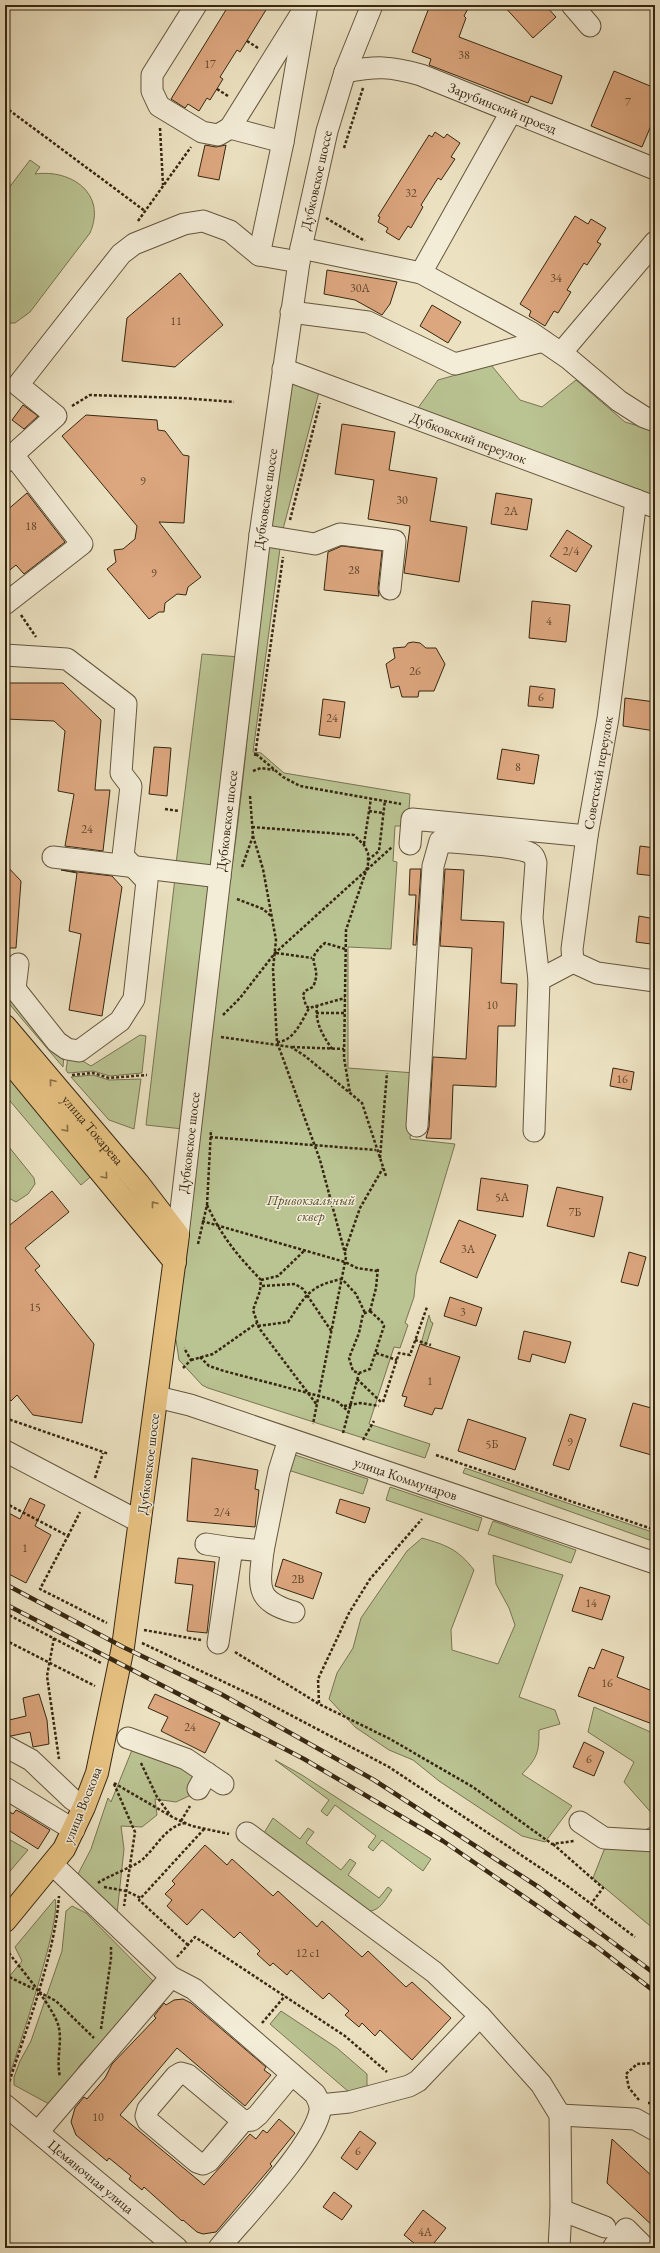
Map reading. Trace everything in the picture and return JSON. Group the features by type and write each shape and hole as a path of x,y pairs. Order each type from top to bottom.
{"main road":[{"name":"улица Токарева","path":"5,1026 138,1183 178,1235"},
{"name":"улица Токарева","path":"5,1056 174,1262"},
{"name":"Дубковское шоссе","path":"132,1644 140,1522 178,1235"},
{"name":"улица Воскова","path":"5,1921 53,1865 74,1830 97,1773 132,1644"}],"street":[{"path":"196,5 152,75 152,91 159,106 202,132 218,136 230,128 306,5 283,142 258,255"},
{"name":"Дубковское шоссе","path":"178,1235 260,534 291,312 300,255 327,131 345,72 372,5"},
{"path":"572,5 590,26"},
{"name":"Зарубинский проезд","path":"345,72 369,68 396,68 421,75 655,169"},
{"path":"421,273 510,112"},
{"path":"230,128 283,142"},
{"path":"10,600 82,544 9,458 56,416 18,385 121,254 134,244 184,224 203,221 230,231 258,255 300,255 421,273 561,353 619,401 644,417 655,421"},
{"path":"561,353 655,242"},
{"path":"291,312 368,322 455,364 543,342"},
{"name":"Дубковский переулок","path":"283,369 646,504"},
{"name":"Советский переулок","path":"573,962 572,949 587,836 617,711 646,504"},
{"path":"260,534 315,544 340,534 395,541 390,589"},
{"path":"5,655 67,659 126,704 121,773 131,786 123,856 147,881 134,999 120,1021 79,1051 66,1049 57,1042 15,989 18,964"},
{"path":"410,844 412,819 587,836"},
{"path":"417,1126 433,866 440,841 516,849 529,852 534,856 536,863 532,918 539,980 534,1131"},
{"path":"53,857 220,877"},
{"path":"539,980 573,962 597,972 655,981"},
{"name":"улица Коммунаров","path":"156,1397 190,1405 655,1563"},
{"path":"288,1439 279,1471 263,1551 260,1580 263,1593 271,1604 294,1612"},
{"path":"5,1451 140,1522"},
{"path":"206,1544 263,1551"},
{"path":"218,1643 232,1548"},
{"path":"129,1738 186,1759 209,1782"},
{"path":"5,1746 30,1760 62,1790 84,1807"},
{"path":"5,1788 74,1830"},
{"path":"580,1822 604,1838 655,1841"},
{"path":"247,1833 434,1972 480,2016 541,2084 560,2115 561,2210 559,2248"},
{"path":"53,1865 168,1974 194,1989 315,2094 320,2105 320,2112 305,2142 219,2248"},
{"path":"38,2132 104,2046 168,1974"},
{"path":"320,2105 348,2102 404,2087 418,2081 480,2016"},
{"path":"243,2121 188,2075 182,2073 176,2076 148,2109 146,2116 154,2126 197,2162 203,2164 209,2161 243,2121 252,2120 258,2115 292,2074"},
{"name":"Цемяночная улица","path":"6,2096 38,2132 177,2248"},
{"path":"560,2115 635,2118 655,2130"},
{"path":"561,2210 605,2226"},
{"path":"613,2248 626,2230 645,2248"}],"path":[{"path":"344,150 369,68"},
{"path":"159,106 163,186"},
{"path":"5,107 145,211"},
{"path":"134,244 137,222 202,132"},
{"path":"254,760 286,538 325,385"},
{"path":"90,395 182,398 234,402"},
{"path":"10,600 50,658"},
{"path":"256,754 283,777 300,786 400,803 412,819"},
{"path":"252,777 254,765"},
{"path":"253,771 261,768 274,770"},
{"path":"250,791 253,836 264,869 276,940 273,969 277,1042 314,1145 345,1252 342,1279 320,1396 313,1424"},
{"path":"364,845 371,798"},
{"path":"368,860 379,850 385,800"},
{"path":"165,809 179,811"},
{"path":"369,811 383,813"},
{"path":"252,827 354,835 364,845 368,853 368,860 346,930 344,1050 345,1069 350,1093"},
{"path":"241,870 253,836"},
{"path":"221,1017 240,998 275,953 394,845 410,844"},
{"path":"231,897 263,910 272,916"},
{"path":"309,1008 306,1006 303,995 305,991 313,987 318,977 313,958 314,952 325,943 345,949"},
{"path":"275,953 313,958"},
{"path":"277,1042 282,1042 291,1036 309,1008 345,998"},
{"path":"317,1005 316,1013 322,1034 333,1049"},
{"path":"316,1013 345,1014"},
{"path":"218,1037 278,1046 344,1050"},
{"path":"291,1047 305,1056 362,1103 376,1150 386,1176"},
{"path":"68,1075 93,1073 109,1078 147,1076"},
{"path":"380,1160 387,1073"},
{"path":"197,1252 202,1222 207,1205 211,1129"},
{"path":"190,1136 376,1150"},
{"path":"345,1252 360,1208 383,1168"},
{"path":"207,1205 217,1225 234,1251 261,1280 262,1286 253,1310 258,1324 317,1406"},
{"path":"197,1220 345,1262 357,1268 377,1271"},
{"path":"261,1280 278,1276 304,1250"},
{"path":"370,1311 376,1288 378,1267"},
{"path":"183,1368 191,1360 213,1354 258,1324 288,1322 307,1295 315,1287 342,1279"},
{"path":"342,1279 356,1294 365,1313"},
{"path":"262,1286 295,1284 303,1289 332,1332"},
{"path":"357,1379 382,1402 399,1353 410,1355 427,1307"},
{"path":"359,1374 354,1371 349,1358 359,1333 363,1314 370,1311"},
{"path":"343,1433 357,1379 359,1374 370,1369 384,1326 370,1311"},
{"path":"415,1340 431,1345"},
{"path":"184,1344 186,1354 191,1360"},
{"path":"376,1353 397,1360"},
{"path":"200,1357 209,1366 224,1372 320,1396 344,1406 349,1412"},
{"path":"344,1406 360,1403 379,1406"},
{"path":"5,1418 109,1454"},
{"path":"363,1440 374,1421"},
{"path":"436,1455 655,1530"},
{"path":"5,1503 68,1536 40,1589 112,1625"},
{"path":"319,1704 318,1679 349,1613 370,1579 422,1519"},
{"path":"5,1613 105,1665"},
{"path":"142,1630 218,1643 319,1704 390,1739 473,1787 552,1844 603,1888 591,1904"},
{"path":"54,1638 48,1662 47,1676 62,1790"},
{"path":"5,1640 100,1688"},
{"path":"132,1644 264,1701 389,1767 481,1827 591,1904 635,1937"},
{"path":"129,1738 157,1797 172,1817"},
{"path":"104,2046 106,1983 111,1958 110,1944 123,1910 135,1832 114,1781 172,1817 186,1823 205,1828 139,1900 188,1945"},
{"path":"141,1898 126,1891 94,1886 144,1858 171,1830 180,1824 186,1823"},
{"path":"552,1844 604,1838"},
{"path":"6,2096 37,1991 58,1912 59,1892"},
{"path":"168,1974 188,1945 196,1937 345,2036 404,2087"},
{"path":"6,1950 37,1991 59,2027 57,2064 61,2083"},
{"path":"5,1975 56,2001 104,2046"},
{"path":"250,2037 286,1996"},
{"path":"642,2103 629,2088 626,2074 637,2064 655,2063"}],"green space":[{"path":"30,160 40,167 35,174 62,176 73,180 83,187 90,196 94,207 94,219 90,233 30,312 15,323 5,323 5,193"},
{"path":"491,365 520,400 542,407 576,380 625,422 655,431 655,496 418,408 438,380"},
{"path":"286,377 320,388 282,533 267,530"},
{"name":"Привокзальный сквер","path":"264,539 281,541 253,752 261,753 284,773 410,794 408,826 395,826 393,861 397,862 391,949 348,947 348,1068 415,1073 410,1139 455,1144 416,1275 414,1297 405,1323 408,1325 400,1348 394,1347 369,1424 430,1444 425,1458 208,1388 202,1385 179,1360 176,1340 174,1339 220,941 242,791"},
{"path":"202,654 240,657 215,869 176,864"},
{"path":"175,878 212,882 183,1129 146,1125"},
{"path":"5,986 64,1054 63,1067 5,999"},
{"path":"140,1035 146,1036 142,1073 110,1076 93,1071 68,1073 66,1070 68,1057 76,1057 91,1066"},
{"path":"5,1064 95,1173 81,1185 5,1095"},
{"path":"93,1075 109,1080 141,1079 134,1129 109,1120 71,1077"},
{"path":"5,1142 34,1178 35,1184 28,1194 16,1202 5,1196"},
{"path":"429,1315 431,1322 433,1323 426,1345 421,1344"},
{"path":"292,1454 368,1479 363,1494 288,1470"},
{"path":"465,1468 655,1533 655,1542 463,1473"},
{"path":"390,1487 482,1518 478,1531 386,1500"},
{"path":"493,1521 576,1550 571,1563 488,1534"},
{"path":"422,1538 438,1543 457,1552 474,1570 451,1630 452,1650 498,1664 515,1625 509,1608 496,1584 493,1555 563,1575 519,1697 555,1710 560,1724 539,1730 538,1749 531,1763 522,1774 572,1806 545,1842 522,1836 439,1781 413,1760 389,1750 355,1727 329,1699 337,1673 353,1648 361,1618 407,1551"},
{"path":"594,1707 655,1734 655,1817 624,1782 634,1762 588,1732"},
{"path":"132,1750 196,1771 191,1795 176,1802 155,1799 157,1815 142,1827 121,1826 124,1849 117,1914 78,1874 91,1849 108,1798 111,1802"},
{"path":"275,1760 302,1775 431,1859 423,1871 382,1840 373,1851 368,1847 376,1836 335,1805 327,1816 321,1811 329,1800"},
{"path":"273,1818 300,1839 308,1828 314,1832 306,1843 341,1870 350,1859 356,1863 348,1875 379,1898 388,1887 392,1890 384,1902 374,1910 365,1911 264,1833"},
{"path":"655,1825 655,1930 593,1878 604,1850"},
{"path":"5,1837 28,1850 5,1877"},
{"path":"55,1899 52,1933 28,2018 7,2083 5,2082 5,1976 8,1978 22,1961 15,1947"},
{"path":"72,1906 86,1913 153,1981 114,2030 80,2065 57,2100 49,2104 14,2085 14,2077 20,2061 31,2041 62,1951 66,1911"},
{"path":"281,2011 337,2048 367,2074 367,2087 349,2092 270,2024"}],"building":[{"path":"229,5 269,5 240,52 237,50 220,77 223,79 210,100 207,98 199,111 188,104 185,108 171,99"},
{"path":"430,5 470,5 464,16 466,18 459,37 562,76 552,104 531,96 528,103 429,65 431,59 412,52"},
{"path":"503,5 545,5 556,17 533,38"},
{"path":"614,71 655,88 655,116 642,147 591,126"},
{"path":"435,132 444,138 447,134 460,143 451,157 455,159 441,180 438,178 421,205 423,207 411,228 408,226 399,240 386,232 388,228 378,222 380,217 378,216 429,135 432,137"},
{"path":"205,145 216,147 226,145 219,180 198,176"},
{"path":"575,216 588,224 591,219 606,228 597,242 601,244 587,265 584,263 567,290 571,292 558,313 554,311 545,326 529,316 531,311 520,304"},
{"path":"327,270 397,282 390,304 382,315 355,300 324,294"},
{"path":"180,273 223,325 175,367 122,361 127,318"},
{"path":"432,305 461,322 448,343 420,326"},
{"path":"23,405 38,416 24,429 12,420"},
{"path":"86,415 157,420 158,430 165,431 183,455 189,456 184,523 159,522 201,577 188,587 186,595 177,594 165,603 164,612 159,612 149,619 107,569 116,562 114,550 123,549 135,539 137,526 62,436"},
{"path":"342,424 395,432 389,470 437,478 430,521 467,527 459,582 404,573 410,526 368,519 374,480 335,474"},
{"path":"27,493 65,542 24,574 16,565 5,574 5,512"},
{"path":"496,493 532,499 527,530 491,524"},
{"path":"567,530 592,546 576,572 550,556"},
{"path":"342,546 382,551 378,588 379,596 324,590 328,552"},
{"path":"532,601 570,605 566,642 529,638"},
{"path":"408,643 420,643 426,648 436,648 445,664 434,691 419,691 418,697 402,697 399,686 391,688 386,664 395,658 393,648 405,647"},
{"path":"5,683 63,683 101,720 95,790 110,790 103,851 65,846 74,794 58,791 65,731 54,721 5,719"},
{"path":"530,686 555,689 553,708 528,706"},
{"path":"625,698 655,702 655,731 623,726"},
{"path":"323,699 345,702 340,738 319,735"},
{"path":"154,747 171,748 167,796 149,794"},
{"path":"502,749 539,755 534,784 497,779"},
{"path":"640,846 655,848 655,876 637,874"},
{"path":"5,864 21,881 16,948 5,948"},
{"path":"410,869 421,869 416,945 413,945 416,895 409,895"},
{"path":"445,869 464,870 461,920 504,922 501,983 517,984 515,1026 498,1026 496,1087 453,1085 451,1139 426,1138 429,1127 433,1057 466,1059 472,948 440,946"},
{"path":"61,870 112,876 122,887 102,1016 69,1010 81,934 69,931 77,873"},
{"path":"639,916 655,919 655,933 652,933 651,944 636,942"},
{"path":"613,1068 634,1072 631,1090 610,1086"},
{"path":"481,1178 528,1185 523,1217 477,1210"},
{"path":"557,1187 603,1197 594,1237 547,1226"},
{"path":"52,1191 69,1212 25,1248 40,1266 35,1270 94,1344 82,1423 33,1415 17,1395 11,1401 5,1394 5,1229"},
{"path":"459,1220 496,1235 477,1278 440,1262"},
{"path":"629,1252 646,1257 638,1286 621,1282"},
{"path":"450,1297 482,1308 476,1326 444,1316"},
{"path":"524,1331 571,1342 565,1363 532,1354 530,1362 518,1359"},
{"path":"420,1344 460,1357 442,1409 435,1408 432,1415 404,1406 407,1397 402,1396"},
{"path":"633,1403 655,1409 655,1456 620,1446"},
{"path":"570,1414 586,1419 569,1470 553,1465"},
{"path":"468,1419 526,1438 515,1470 458,1451"},
{"path":"192,1458 258,1470 255,1489 259,1490 255,1527 187,1521"},
{"path":"30,1498 45,1505 35,1526 51,1535 26,1583 5,1572 5,1511 20,1519"},
{"path":"340,1499 370,1508 365,1523 336,1513"},
{"path":"178,1558 215,1562 207,1633 187,1631 193,1585 175,1583"},
{"path":"283,1559 322,1573 313,1599 275,1586"},
{"path":"580,1587 610,1596 602,1620 572,1611"},
{"path":"602,1649 624,1657 617,1677 655,1692 655,1725 578,1696 589,1667 594,1669"},
{"path":"39,1694 47,1720 49,1744 33,1747 30,1732 11,1736 5,1734 5,1721 26,1716 23,1698"},
{"path":"155,1694 220,1723 205,1753 161,1731 168,1717 148,1708"},
{"path":"584,1742 604,1752 594,1776 573,1767"},
{"path":"5,1809 13,1814 16,1810 50,1830 38,1849 5,1828"},
{"path":"205,1845 227,1865 232,1859 273,1896 278,1891 317,1927 322,1921 362,1957 368,1951 406,1987 412,1982 451,2018 412,2060 380,2030 375,2036 362,2023 359,2027 345,2015 349,2011 329,1993 323,1999 291,1970 287,1975 273,1963 270,1966 257,1954 260,1951 240,1932 234,1938 202,1909 187,1925 167,1906 172,1900 165,1894 175,1884 172,1881"},
{"path":"183,1999 191,2003 266,2067 264,2070 271,2075 245,2106 177,2048 120,2115 204,2185 250,2134 256,2139 263,2130 267,2133 279,2119 295,2133 270,2164 272,2166 216,2232 203,2234 197,2232 183,2220 182,2221 144,2187 142,2190 129,2179 131,2176 109,2158 107,2161 76,2135 71,2122 75,2108 84,2097 87,2099 105,2078 112,2064 156,2018 154,2016 164,2003 166,2005 174,2000"},
{"path":"360,2131 376,2143 357,2170 341,2158"},
{"path":"612,2139 655,2179 655,2228 607,2183"},
{"path":"334,2192 352,2206 342,2220 323,2207"},
{"path":"423,2210 446,2228 430,2248 420,2248 404,2235"}],"railway":[{"path":"5,1584 123,1647 221,1694 374,1780 540,1888 655,1974"},
{"path":"5,1604 304,1759 443,1841 597,1947 655,1992"}]}
